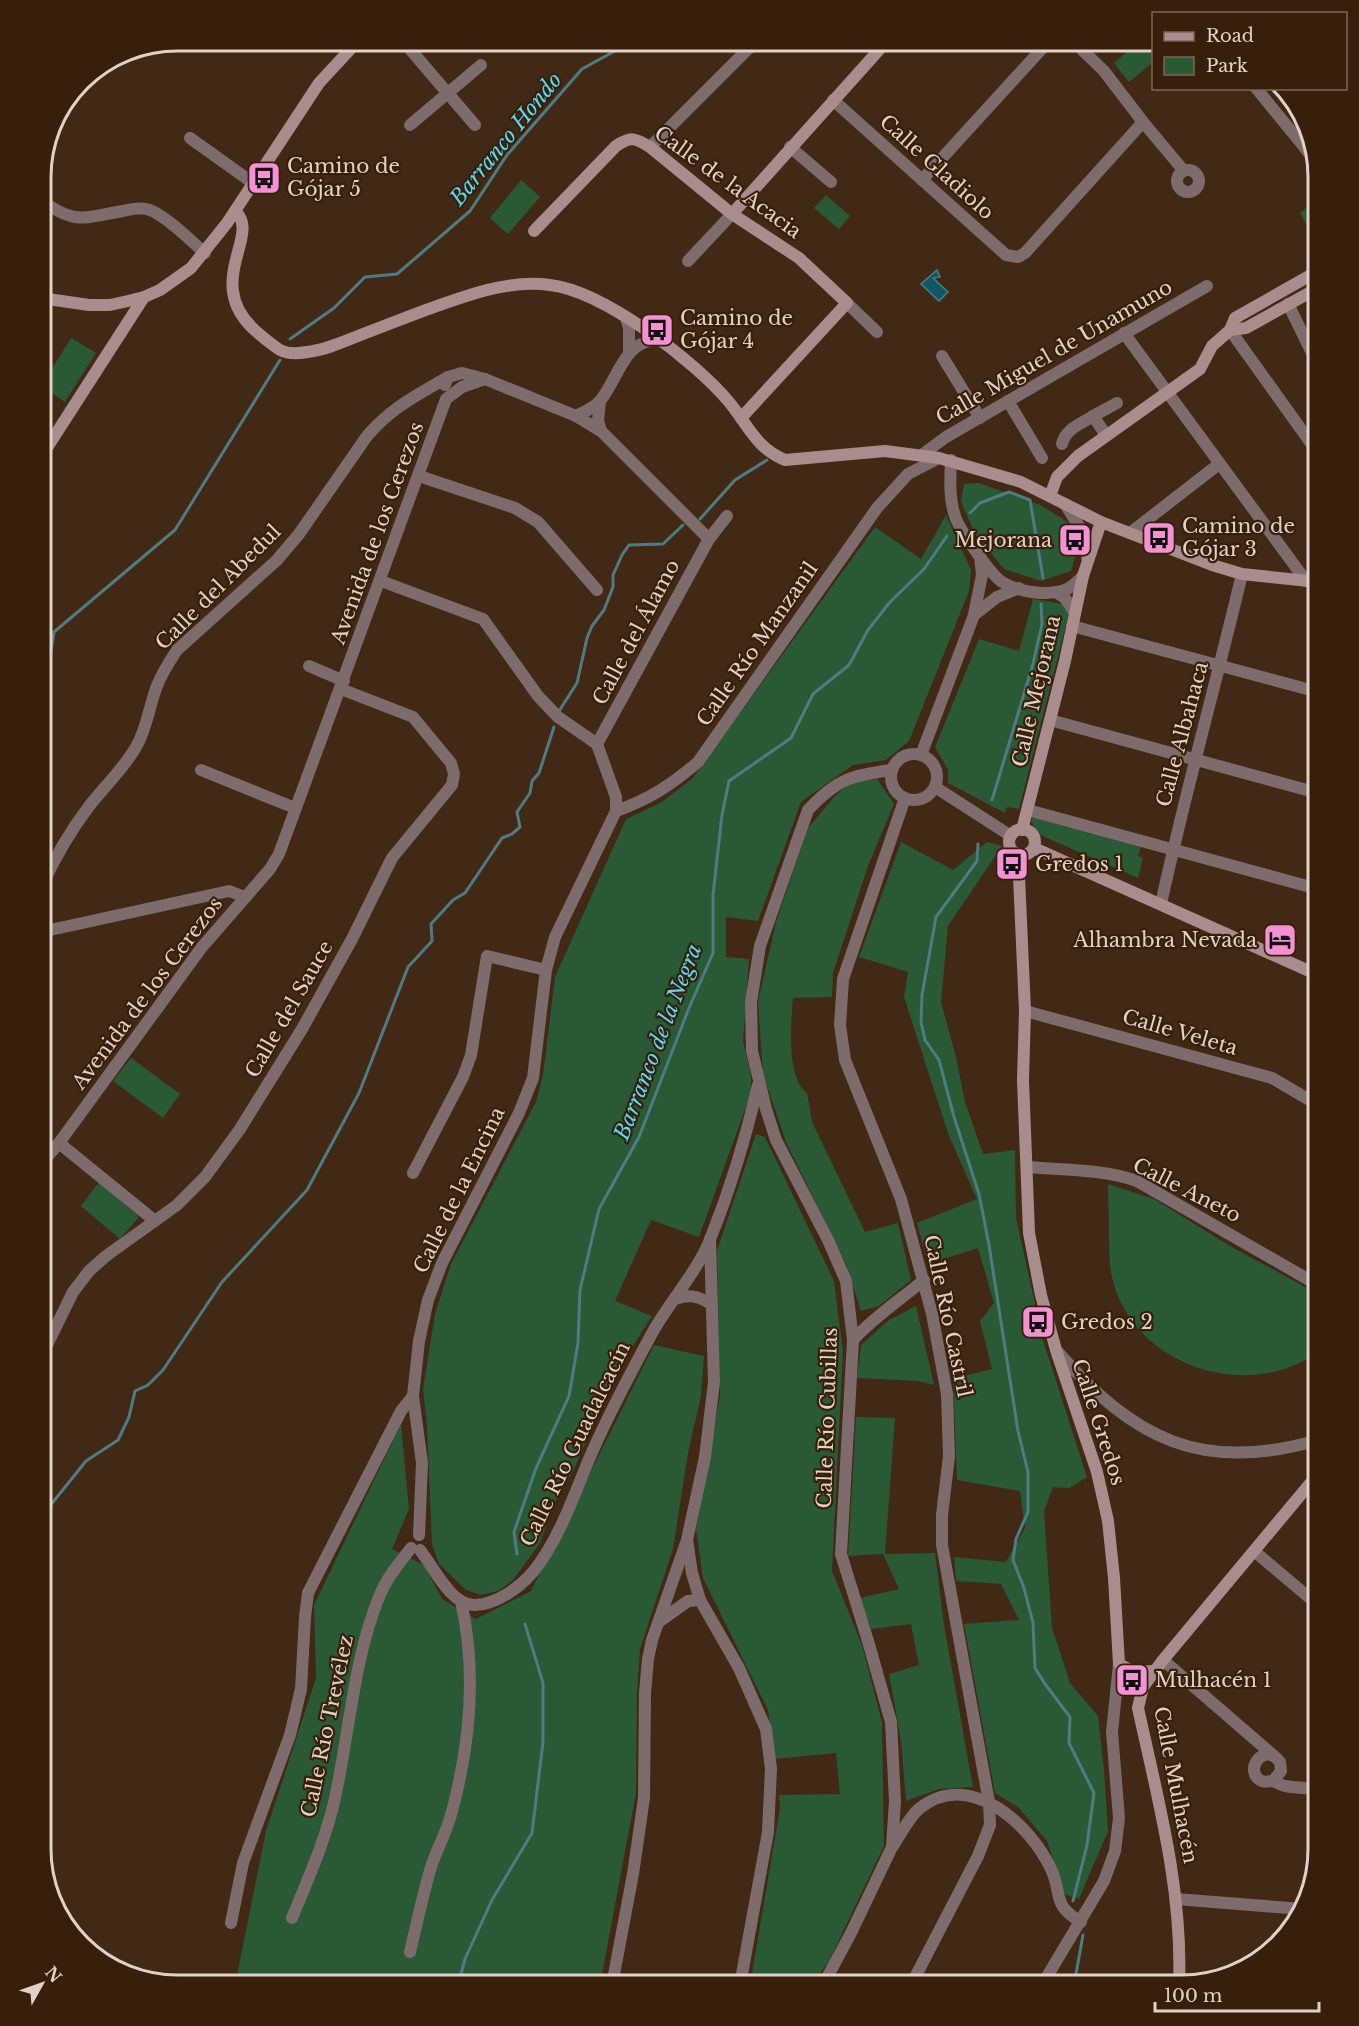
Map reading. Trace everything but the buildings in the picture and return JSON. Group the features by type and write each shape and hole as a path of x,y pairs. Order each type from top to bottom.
{"street":[{"path":"51,299 89,305 110,304 144,297 177,279 191,268 235,210 319,83 348,51"},
{"path":"412,51 475,125"},
{"path":"650,147 746,51"},
{"path":"688,261 878,51"},
{"path":"922,180 1040,51"},
{"path":"1083,51 1104,71 1184,171"},
{"path":"410,125 481,65"},
{"path":"1258,90 1305,148"},
{"name":"Calle Gladiolo","path":"833,100 1006,255 1018,258 1143,122"},
{"path":"190,138 253,183"},
{"name":"Calle de la Acacia","path":"534,231 616,146 626,139 637,139 732,214 798,258 877,332"},
{"path":"790,147 831,182"},
{"path":"51,208 71,218 138,208 149,210 158,214 204,253"},
{"path":"235,210 242,216 244,227 234,265 231,287 234,300 240,314 251,327 272,345 291,353 322,349 481,292 521,284 550,285 579,291 660,340 688,362 728,401 756,440 772,454 785,460 876,451 923,454 945,459 1021,482 1101,522 1212,565 1242,574 1308,582"},
{"path":"1285,298 1308,279"},
{"name":"Calle Miguel de Unamuno","path":"923,454 946,437 1207,286"},
{"path":"1050,496 1057,477 1078,456 1200,369 1212,346 1230,330 1235,318 1308,291"},
{"path":"51,441 144,297"},
{"path":"1285,298 1308,345"},
{"path":"741,418 847,303"},
{"path":"601,431 598,420 600,401 629,352 629,328 626,318"},
{"path":"1230,330 1308,439"},
{"path":"1124,333 1220,464 1308,577"},
{"path":"629,352 652,340 660,340"},
{"path":"942,356 980,418"},
{"path":"448,377 462,373 485,379 576,416 601,431 709,539"},
{"name":"Avenida de los Cerezos","path":"51,1152 202,947 270,869 279,854 419,476 446,399 444,389 448,377"},
{"name":"Calle del Abedul","path":"51,865 90,805 132,754 140,740 157,686 177,650 277,560 299,534 379,422 398,406 448,377"},
{"path":"446,399 462,387 485,379"},
{"path":"576,416 600,401"},
{"path":"1008,401 1042,458"},
{"path":"1062,444 1067,432 1117,403"},
{"path":"1093,416 1106,435"},
{"path":"907,453 908,474"},
{"path":"945,459 955,518 967,540 1001,582 1034,592 1056,592 1070,587 1083,576"},
{"name":"Calle Río Manzanil","path":"616,811 634,805 672,784 698,762 877,508 908,474 945,459"},
{"path":"1130,533 1220,464"},
{"path":"419,476 515,508 538,522 597,590"},
{"name":"Calle Mejorana","path":"1065,504 1087,539 1088,562"},
{"name":"Calle del Álamo","path":"597,744 709,539 727,516"},
{"name":"Calle Mejorana","path":"1017,833 1028,810 1083,576 1101,522"},
{"path":"921,755 974,615 981,575 980,555"},
{"name":"Calle Albahaca","path":"1161,904 1242,574"},
{"path":"381,581 483,619 538,696 558,717 597,744 616,797 616,811"},
{"path":"974,615 997,597 1019,588"},
{"path":"1056,592 1065,598 1074,619 1220,667 1308,689"},
{"path":"309,666 342,685"},
{"name":"Calle del Sauce","path":"51,1337 73,1292 89,1271 106,1256 177,1205 205,1177 240,1129 302,1029 352,939 392,858 452,785 454,774 451,763 413,717 342,685"},
{"path":"1050,720 1308,790"},
{"path":"907,755 921,755 933,765 936,772 935,787 926,797 912,800 895,790 892,783 892,770 907,755"},
{"path":"201,770 296,808"},
{"name":"Calle Río Cubillas","path":"828,1975 892,1847 895,1801 891,1722 840,1554 853,1340 846,1281 828,1240 776,1140 752,1051 752,1002 760,946 808,810 837,784 852,777 892,770"},
{"path":"935,787 1017,833 1030,833 1035,844 1028,854 1018,854 1011,849 1010,840 1017,833"},
{"name":"Calle Río Castril","path":"906,798 843,980 840,1025 845,1060 902,1199 930,1305 947,1394 949,1456 942,1515 942,1545 989,1802 990,1825 978,1856 916,1975"},
{"path":"1028,810 1308,886"},
{"name":"Calle de la Encina","path":"419,1535 422,1463 413,1396 419,1341 431,1291 442,1263 519,1113 533,1078 546,970 559,928 616,811"},
{"path":"1034,848 1308,970"},
{"name":"Calle Gredos","path":"1018,854 1025,1011 1023,1080 1029,1233 1041,1295 1056,1350 1098,1472 1108,1521 1119,1664 1112,1732 1119,1818 1114,1851 1104,1881 1048,1975"},
{"name":"Avenida de los Cerezos","path":"51,930 229,891 244,897"},
{"path":"413,1173 463,1077 471,1055 487,956 546,970"},
{"name":"Calle Veleta","path":"1025,1011 1272,1078 1308,1099"},
{"name":"Calle Río Guadalcacín","path":"474,1606 505,1596 531,1574 552,1545 596,1443 651,1334 675,1299 710,1239 746,1137 759,1081"},
{"path":"59,1143 155,1221"},
{"name":"Calle Aneto","path":"1027,1167 1098,1173 1137,1181 1308,1279"},
{"path":"614,1975 633,1874 644,1798 645,1693 652,1640 687,1540 705,1457 714,1382 710,1239"},
{"path":"853,1340 871,1320 924,1280"},
{"path":"675,1299 688,1295 701,1298 711,1304"},
{"path":"899,1301 914,1299 930,1305"},
{"path":"850,1313 859,1320 871,1320"},
{"path":"1056,1350 1080,1378 1108,1403 1159,1436 1213,1452 1244,1454 1272,1451 1308,1442"},
{"path":"231,1923 243,1863 291,1735 301,1689 308,1593 401,1411 413,1396"},
{"name":"Calle Mulhacén","path":"1179,1975 1176,1899 1169,1853 1138,1708 1143,1687 1308,1486"},
{"name":"Calle Río Trevélez","path":"292,1918 314,1864 334,1800 366,1632 379,1595 397,1565 415,1549 410,1539 414,1535 419,1535"},
{"path":"687,1540 699,1600 739,1668 766,1729 771,1769 768,1832 742,1975"},
{"path":"415,1549 430,1563 442,1584 461,1601 474,1606 466,1624"},
{"path":"1254,1551 1308,1597"},
{"path":"660,1621 687,1601 699,1600"},
{"path":"410,1952 431,1867 450,1818 462,1771 471,1676 466,1624 461,1601"},
{"path":"1163,1660 1278,1759 1281,1767 1280,1775 1273,1781"},
{"path":"1119,1664 1134,1672 1154,1671"},
{"path":"1274,1756 1260,1757 1255,1764 1254,1769 1260,1780 1273,1781 1283,1786 1308,1788"},
{"path":"892,1847 916,1812 940,1797 965,1795 989,1802 1016,1820 1035,1843 1051,1870 1058,1899 1066,1913 1080,1922"},
{"path":"895,1801 905,1812 916,1812"},
{"path":"1176,1899 1293,1908"}],"green space":[{"path":"1128,51 1152,51 1152,63 1129,82 1114,63"},
{"path":"521,180 540,197 508,234 490,218"},
{"path":"826,195 850,216 839,229 814,208"},
{"path":"1308,206 1308,228 1300,213"},
{"path":"71,338 96,353 65,402 51,393 51,370"},
{"path":"979,483 1040,505 1071,524 1080,539 1071,571 1041,581 1004,569 975,534 961,502 964,484"},
{"path":"946,515 971,570 969,591 909,741 886,760 853,765 801,802 758,921 726,917 726,957 749,959 743,1041 751,1076 751,1093 699,1237 651,1220 615,1301 652,1316 615,1374 574,1469 554,1504 540,1543 513,1580 498,1591 481,1595 466,1590 439,1564 432,1544 423,1389 435,1314 451,1264 536,1102 543,1075 555,977 626,819 662,802 693,778 875,527 921,559"},
{"path":"1033,599 1063,604 1069,613 1019,809 1007,807 1005,813 948,783 948,770 935,747 979,639 1019,651"},
{"path":"877,779 894,804 868,866 833,973 832,997 793,998 791,1021 793,1063 800,1086 807,1093 812,1122 865,1232 898,1223 911,1280 879,1306 861,1311 846,1265 786,1142 763,1074 758,1002 776,922 808,828 835,796 851,782"},
{"path":"1033,817 1141,846 1138,856 1143,858 1138,878 1038,834 1031,821"},
{"path":"901,842 953,870 987,842 1002,846 948,926 941,1002 965,1102 983,1154 1015,1150 1016,1218 1043,1340 1087,1477 1069,1488 1053,1487 1044,1511 1052,1628 1070,1683 1098,1716 1104,1769 1108,1831 1079,1899 1064,1894 1047,1841 1018,1807 995,1793 964,1624 1019,1620 1001,1584 956,1581 954,1557 1006,1562 1025,1528 1020,1491 957,1480 953,1379 992,1369 980,1321 994,1303 978,1248 928,1264 917,1223 977,1199 949,1136 904,997 908,972 859,957"},
{"path":"131,1058 180,1094 163,1118 113,1081"},
{"path":"756,1134 765,1137 834,1281 843,1351 832,1571 862,1645 882,1722 884,1846 829,1961 818,1975 752,1975 780,1808 779,1795 840,1794 836,1753 774,1759 768,1710 703,1578 696,1529 720,1395 717,1251"},
{"path":"99,1182 139,1217 120,1239 81,1206"},
{"path":"1108,1184 1154,1199 1230,1246 1308,1289 1308,1358 1291,1367 1261,1374 1231,1375 1201,1369 1173,1357 1149,1339 1129,1316 1115,1288 1109,1254"},
{"path":"916,1306 934,1385 918,1381 857,1378 861,1345 889,1320"},
{"path":"654,1345 704,1356 701,1396 688,1453 673,1549 640,1649 636,1793 602,1975 237,1975 266,1831 316,1678 314,1605 401,1424 409,1509 392,1549 424,1565 442,1599 476,1619 531,1591"},
{"path":"856,1417 895,1418 885,1554 935,1553 944,1625 973,1787 939,1789 906,1801 901,1741 889,1674 919,1665 911,1624 871,1629 860,1598 899,1589 883,1554 848,1556"}],"water":[{"path":"937,270 940,277 933,278 948,292 939,301 921,284"}],"waterway":[{"name":"Barranco Hondo","path":"290,339 334,308 365,277 397,274 470,211 507,155 582,69 615,51"},
{"name":"Barranco Hondo","path":"51,651 54,632 175,530 280,360"},
{"path":"700,519 735,480 767,460"},
{"path":"970,513 980,503 1009,492 1030,500 1043,578"},
{"path":"559,711 577,683 587,638 592,626 604,610 613,587 613,575 622,555 629,545 663,544 683,525"},
{"name":"Barranco de la Negra","path":"517,1554 514,1532 536,1468 569,1396 578,1343 580,1290 599,1209 639,1137 713,953 713,895 722,815 729,781 791,738 813,694 849,665 868,630 890,602 924,569 947,536"},
{"path":"992,800 1033,664 1042,624 1041,604"},
{"path":"51,1505 86,1461 118,1440 129,1417 135,1391 148,1385 163,1370 222,1282 307,1190 359,1093 408,967 432,941 431,924 453,900 465,893 502,838 512,834 520,827 517,812 530,793 532,781 539,773 554,727"},
{"path":"978,844 977,861 936,917 922,995 921,1022 925,1040 939,1060 954,1117 979,1194 989,1245 1018,1431 1028,1472 1028,1512 1016,1539 1013,1560 1024,1588 1033,1623 1035,1668 1070,1717 1069,1743 1094,1793 1087,1845 1073,1901"},
{"name":"Barranco de la Negra","path":"461,1975 465,1959 492,1900 532,1833 543,1742 543,1683 525,1624"},
{"path":"1076,1975 1083,1935"}],"place":[{"name":"Camino de Gójar 5","path":"264,178"},
{"name":"Camino de Gójar 4","path":"657,330"},
{"name":"Camino de Gójar 3","path":"1159,538"},
{"name":"Mejorana","path":"1075,540"},
{"name":"Gredos 1","path":"1012,864"},
{"name":"Alhambra Nevada","path":"1280,940"},
{"name":"Gredos 2","path":"1038,1322"},
{"name":"Mulhacén 1","path":"1132,1680"}]}
